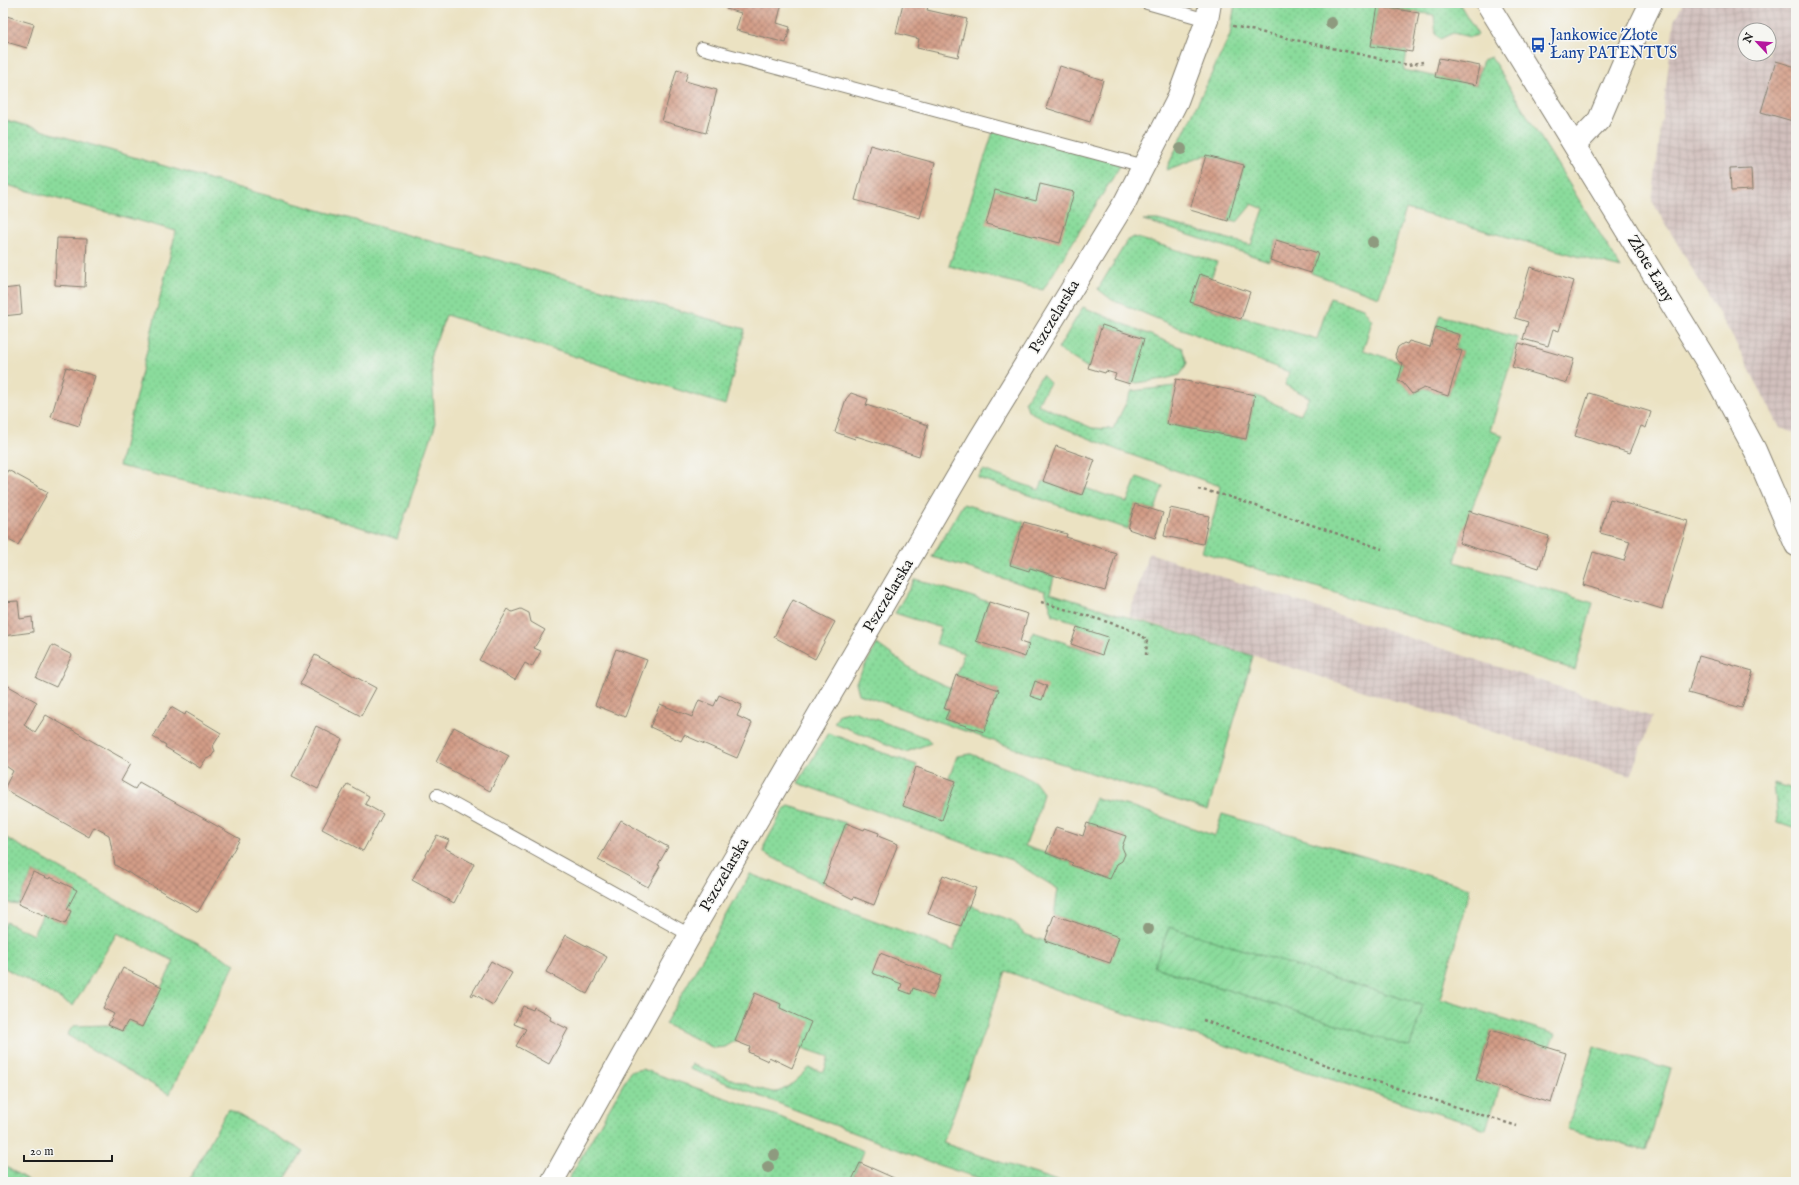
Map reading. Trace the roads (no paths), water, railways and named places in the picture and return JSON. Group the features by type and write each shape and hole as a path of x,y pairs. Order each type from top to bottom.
{"street":[{"name":"Złote Łany","path":"1487,3 1712,370 1755,450 1796,545"},
{"path":"1575,145 1599,120 1634,38 1651,3"},
{"name":"Pszczelarska","path":"552,1182 690,935 979,440 1125,202 1177,101 1209,11"}],"lane":[{"path":"1147,3 1209,11"},
{"path":"702,48 1144,166"},
{"path":"437,794 690,935"}],"place":[{"name":"Jankowice Złote Łany PATENTUS","path":"1538,45"}]}
